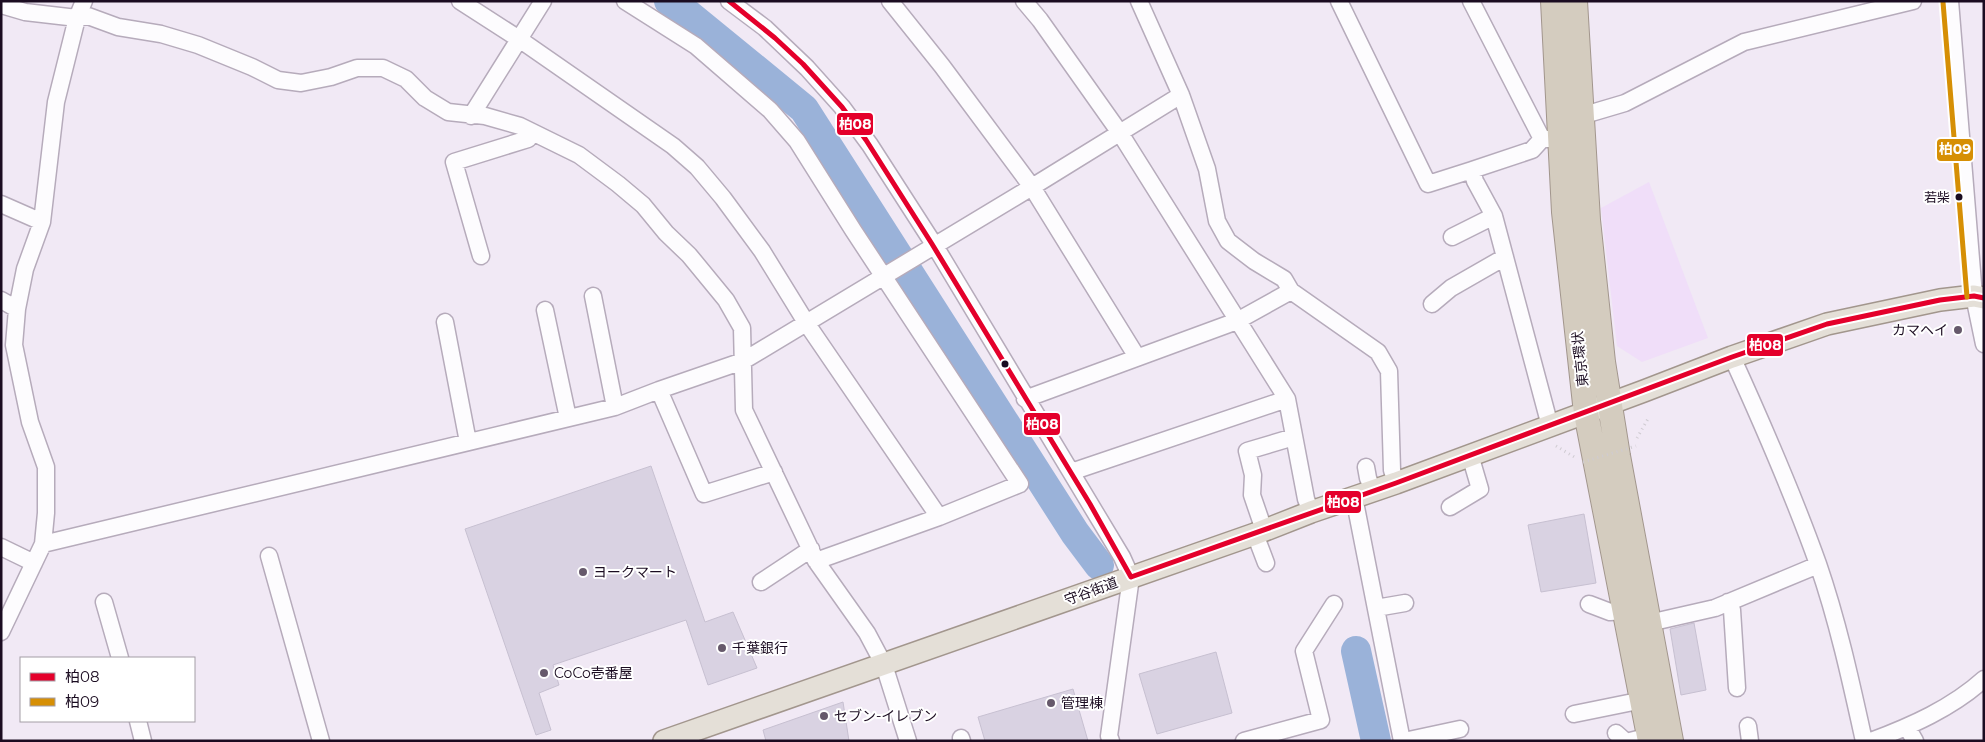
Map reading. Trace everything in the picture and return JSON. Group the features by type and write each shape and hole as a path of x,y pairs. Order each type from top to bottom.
{"highway":[{"name":"東京環状","path":"1553,1 1551,139 1564,212 1586,413 1643,700 1640,739"},
{"name":"東京環状","path":"1575,1 1588,220 1603,362 1649,623 1640,739"}],"main road":[{"name":"守谷街道","path":"664,741 1260,532 1470,455 1553,436 1586,413 1732,357 1827,324 1940,300 1981,295"}],"street":[{"path":"1,632 6,610 43,544 46,513 46,467 30,422 14,344 16,309 25,269 42,222 56,102 84,1"},
{"path":"460,1 519,39 674,146 697,167 723,198 762,251 807,324 939,516"},
{"path":"470,116 543,1"},
{"path":"625,1 696,46 770,110 797,141 1020,484 939,516 813,555 761,582"},
{"path":"729,1 765,28 808,68 842,107 870,144 935,246 1025,399 1071,472 1131,577 1110,736 1111,741"},
{"path":"890,1 942,66 1032,187 1138,357"},
{"path":"1024,1 1040,20 1120,133 1287,399 1306,499 1311,512"},
{"path":"1139,1 1181,94 1206,168 1217,221 1228,241 1254,261 1284,279 1291,291 1373,343 1389,371 1392,470 1396,483"},
{"path":"1339,1 1428,184 1532,150 1551,139 1471,1"},
{"path":"1581,116 1626,103 1744,42 1913,1"},
{"path":"1950,1 1981,295 1984,344"},
{"path":"1,5 25,12 78,18 88,16 118,27 161,34 198,45 278,80 301,83 331,77 357,68 382,68 406,79 425,98 448,112 470,116 485,116 520,126 579,155 643,204 666,234 689,255 726,300 742,328 744,410 813,555 867,633 884,665 908,741"},
{"path":"43,544 615,407 743,361 1032,187 1181,94"},
{"path":"481,256 454,162 528,138 530,132"},
{"path":"1472,170 1475,181 1494,216 1553,436"},
{"path":"1,204 42,222"},
{"path":"1452,237 1494,216"},
{"path":"1432,304 1451,288 1505,257"},
{"path":"1025,399 1238,321 1291,291"},
{"path":"593,296 615,407"},
{"path":"1,300 16,309"},
{"path":"545,310 568,418"},
{"path":"445,322 468,442"},
{"path":"1732,357 1768,435 1818,565 1844,655 1864,741"},
{"path":"658,390 704,494 774,472"},
{"path":"1071,472 1287,399"},
{"path":"1266,563 1252,496 1253,475 1247,451 1294,437"},
{"path":"1450,507 1480,489 1470,455"},
{"path":"1366,467 1368,478 1363,494 1376,608 1403,741 1460,729"},
{"path":"1,547 34,562"},
{"path":"269,556 321,741"},
{"path":"1649,623 1715,608 1818,565"},
{"path":"104,602 120,657"},
{"path":"1728,602 1732,610 1737,688"},
{"path":"1376,608 1406,603"},
{"path":"1589,604 1610,612 1625,610"},
{"path":"1244,741 1321,720 1304,651 1332,608"},
{"path":"1871,741 1911,734 1966,695 1984,679"},
{"path":"1574,714 1643,700"},
{"path":"138,722 143,741"}],"path":[{"path":"1553,436 1582,462 1636,446 1637,436 1649,417"}],"shaded area":[{"path":"1649,182 1708,338 1642,362 1617,346 1601,208"}],"building":[{"name":"ヨークマート","path":"651,466 705,622 733,612 757,668 708,685 686,620 553,665 559,685 539,693 551,730 536,735 465,529"},
{"path":"1584,514 1596,583 1541,592 1528,525"},
{"path":"1694,623 1706,690 1681,695 1670,629"},
{"path":"1216,652 1232,713 1157,734 1139,674"},
{"name":"管理棟","path":"1073,689 1088,741 985,741 978,717"},
{"name":"セブン-イレブン","path":"843,702 849,741 766,741 763,730"}],"waterway":[{"path":"669,1 689,15 804,109 1075,533 1099,565"},
{"path":"1356,651 1376,741"}],"transit line":[{"name":"柏08","path":"729,1 775,38 803,64 842,107 866,140 932,244 1090,504 1131,577"},
{"name":"柏09","path":"1943,2 1967,297"},
{"name":"柏08","path":"1131,577 1396,483 1732,357 1827,324 1940,300 1974,296 1984,298"}],"place":[{"name":"若柴","path":"1959,197"},
{"name":"カマヘイ","path":"1958,330"},
{"name":"ヨークマート","path":"583,572"},
{"name":"千葉銀行","path":"722,648"},
{"name":"CoCo壱番屋","path":"544,673"},
{"name":"管理棟","path":"1051,703"},
{"name":"セブン-イレブン","path":"824,716"}]}
